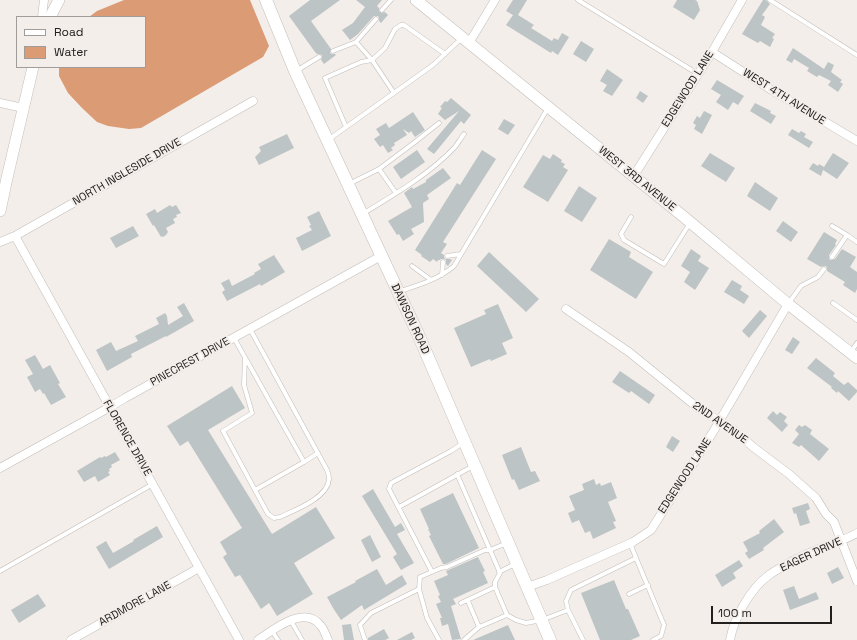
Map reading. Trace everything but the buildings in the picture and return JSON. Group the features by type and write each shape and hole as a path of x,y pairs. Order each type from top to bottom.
{"main road":[{"name":"DAWSON ROAD","path":"266,0 295,71 418,334 550,640"}],"street":[{"path":"42,16 44,0"},
{"path":"51,16 59,0"},
{"name":"WEST 3RD AVENUE","path":"416,0 691,223 788,304 854,355"},
{"path":"466,40 495,0"},
{"name":"EDGEWOOD LANE","path":"634,177 712,52 742,0"},
{"name":"WEST 4TH AVENUE","path":"712,52 773,91 857,141"},
{"path":"0,211 33,68"},
{"name":"NORTH INGLESIDE DRIVE","path":"0,242 15,236 253,101"},
{"path":"0,102 23,108"},
{"name":"FLORENCE DRIVE","path":"15,236 69,336 239,640"},
{"name":"PINECREST DRIVE","path":"0,468 381,256"},
{"name":"EDGEWOOD LANE","path":"527,587 547,580 630,543 651,530 720,421 788,304"},
{"name":"2ND AVENUE","path":"566,309 629,352 698,408 734,430 753,447 789,474 816,498 826,514 834,522 857,581"},
{"name":"EAGER DRIVE","path":"730,640 736,619 743,605 762,581 797,559 857,533"},
{"name":"ARDMORE LANE","path":"71,640 198,568"},
{"path":"258,640 291,621 305,617 315,620 322,626 328,640"}],"lane":[{"path":"382,10 391,0"},
{"path":"578,0 698,74"},
{"path":"770,0 857,55"},
{"path":"333,51 356,42 376,19"},
{"path":"346,127 325,78 361,62 372,60 385,48 395,29 401,24 445,54"},
{"path":"328,140 466,40"},
{"path":"356,42 372,60 394,93"},
{"path":"295,71 319,57"},
{"path":"398,292 442,275 454,266 548,107"},
{"path":"348,185 378,169 439,123"},
{"path":"362,215 434,167 455,146 464,134"},
{"path":"378,169 396,193"},
{"path":"631,217 621,234 624,240 664,264 691,223"},
{"path":"832,226 857,242"},
{"path":"832,257 847,235"},
{"path":"447,256 461,254"},
{"path":"442,275 443,262"},
{"path":"412,266 431,280"},
{"path":"788,304 801,286 818,277 824,269"},
{"path":"833,303 857,320"},
{"path":"245,358 244,385 252,413 224,431 268,514 274,518 280,517 318,497 326,489 329,478 327,470 318,453 250,329"},
{"path":"234,337 304,462"},
{"path":"854,355 857,343"},
{"path":"432,572 389,489 391,483 465,442"},
{"path":"255,490 318,453"},
{"path":"399,507 475,465"},
{"path":"457,474 500,573 495,582 495,587 507,615 526,624 542,620 568,610"},
{"path":"0,571 153,484"},
{"path":"439,640 427,618 419,589 420,576 447,567 485,550 490,550 508,543"},
{"path":"630,543 664,625 661,636 654,640"},
{"path":"583,640 568,610 566,600 571,590 636,558"},
{"path":"499,572 517,563"},
{"path":"629,594 648,586"},
{"path":"461,603 495,587"},
{"path":"365,640 360,625 371,613 419,589"},
{"path":"468,600 479,627"},
{"path":"464,640 479,627 507,615"},
{"path":"291,621 302,640"},
{"path":"272,631 278,640"}],"water":[{"path":"124,0 250,0 269,46 263,57 141,128 129,129 108,126 97,122 68,93 59,76 59,68 146,68 146,16 90,16 97,11"}]}
